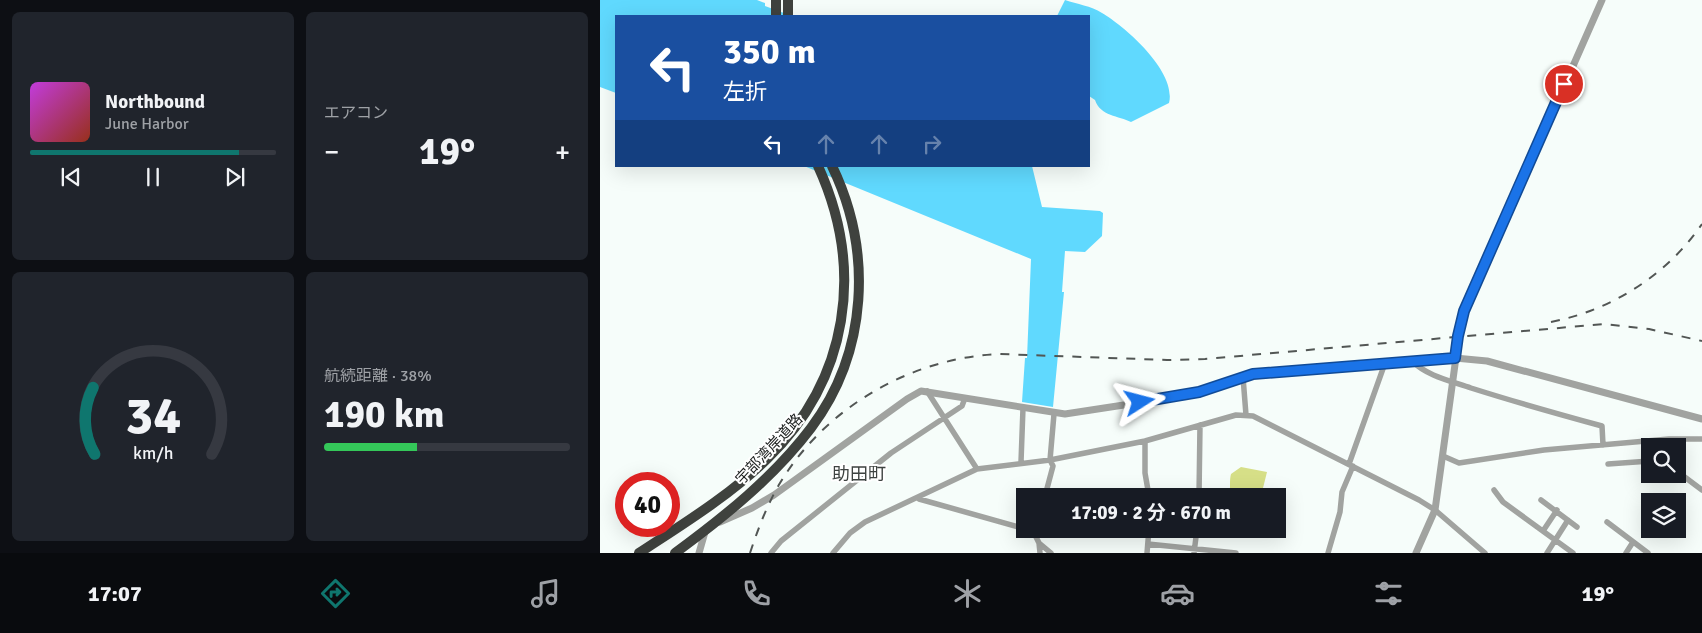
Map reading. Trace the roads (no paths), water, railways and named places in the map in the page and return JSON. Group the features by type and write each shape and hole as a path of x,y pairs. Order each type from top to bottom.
{"highway":[{"path":"776,0 776,15"},
{"path":"788,0 788,15"},
{"name":"宇部湾岸道路","path":"639,553 704,509 754,471 789,434 820,387 839,336 845,282 844,255 837,216 818,167"},
{"name":"宇部湾岸道路","path":"675,553 728,512 790,454 819,417 843,370 857,320 859,272 850,210 832,167"}],"street":[{"path":"1416,553 1435,510 1458,336 1464,311 1602,0"},
{"path":"699,553 701,540 707,528 752,508 774,495 907,398 921,391 1054,414 1065,414 1189,395 1243,377 1265,372 1455,358 1487,361 1702,418"},
{"path":"1412,361 1418,367 1452,381 1536,409 1602,426 1603,445"},
{"path":"1328,553 1340,512 1342,492 1385,363"},
{"path":"1243,377 1246,415"},
{"path":"927,391 977,469"},
{"path":"771,553 781,541 891,453 962,406 965,398"},
{"path":"1021,462 1023,408"},
{"path":"1047,488 1053,466 1050,460 1054,414"},
{"path":"833,553 850,533 865,522 918,499 977,469 1021,462 1050,460 1144,441 1236,415 1246,415 1351,465 1435,510 1485,553"},
{"path":"1199,488 1200,425"},
{"path":"1686,441 1702,439"},
{"path":"1144,441 1148,488"},
{"path":"1443,456 1459,463 1544,450 1641,444"},
{"path":"1608,464 1641,462"},
{"path":"1686,478 1702,490"},
{"path":"1494,490 1503,502 1573,553"},
{"path":"918,499 1016,525"},
{"path":"1541,500 1557,510 1577,527"},
{"path":"1543,531 1557,510"},
{"path":"1547,553 1568,520"},
{"path":"1607,522 1648,553"},
{"path":"1037,538 1040,553"},
{"path":"1147,553 1146,547 1148,538"},
{"path":"1039,542 1051,553"},
{"path":"1626,553 1633,542"},
{"path":"1148,544 1236,553"}],"water":[{"path":"600,0 757,0 765,3 765,6 789,15 615,15 615,93 600,87"},
{"path":"1065,0 1098,11 1124,29 1136,39 1158,65 1169,91 1169,103 1131,122 1110,115 1101,109 1095,100 1090,97 1090,15 1058,15"},
{"path":"806,167 1032,167 1042,207 1100,211 1103,213 1102,236 1085,252 1065,251 1062,292 1064,292 1053,407 1022,402 1025,358 1027,358 1031,259"}],"railway":[{"path":"1551,322 1595,309 1636,288 1672,259 1702,224"},
{"path":"750,553 763,517 780,483 799,456 821,431 846,410 874,392 903,377 934,365 966,358 999,354 1167,360 1205,359 1604,324 1649,329 1702,341"}],"district":[{"name":"助田町","path":"859,474"}]}
